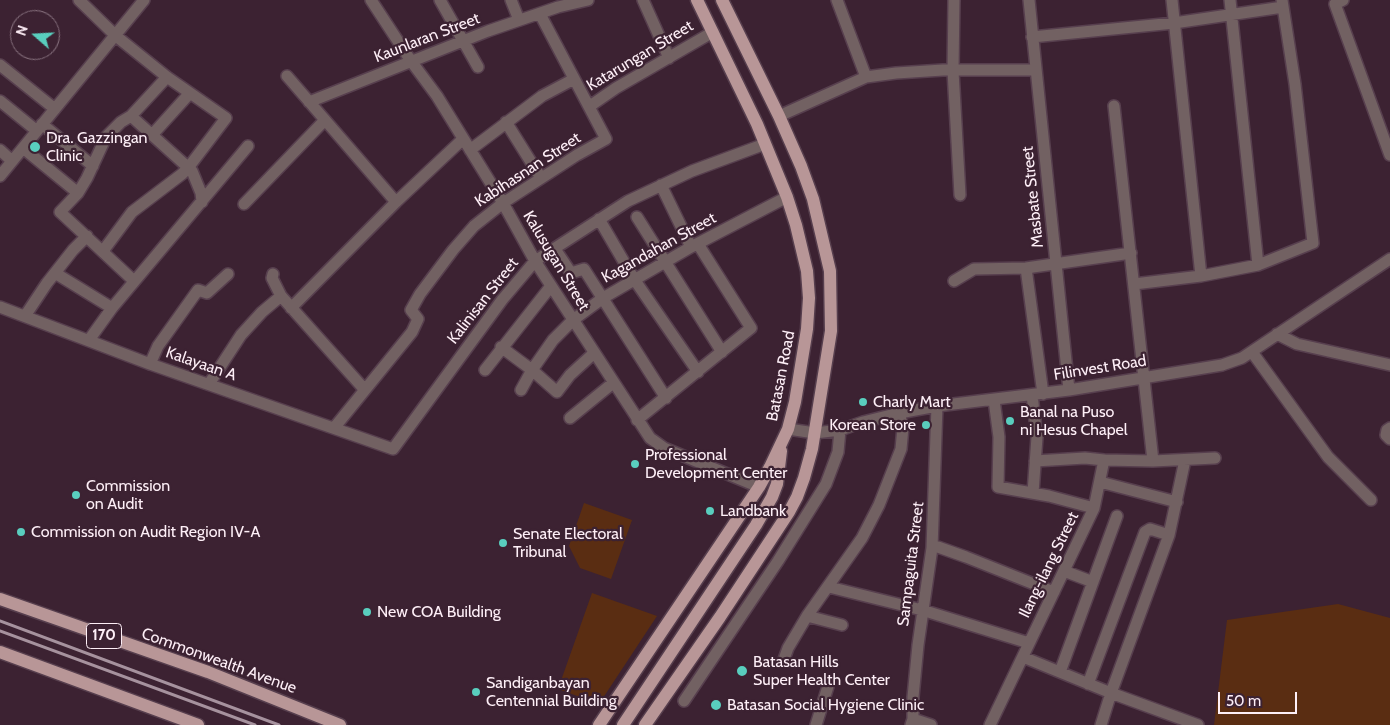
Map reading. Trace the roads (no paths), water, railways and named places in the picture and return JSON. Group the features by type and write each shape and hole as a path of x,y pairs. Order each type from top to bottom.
{"main road":[{"name":"Batasan Road","path":"599,725 759,487 788,429 795,402 807,328 809,298 807,271 787,197 757,124 697,0"},
{"path":"645,725 708,634 797,497 804,478 815,432 831,332 832,299 830,271 813,199 802,166 722,0"},
{"path":"623,725 756,525 772,497 780,470 782,443"},
{"name":"Commonwealth Avenue","path":"0,600 216,675 340,725"},
{"path":"0,652 198,725"}],"street":[{"path":"79,0 116,36 167,77 226,118 188,168 132,212 102,250"},
{"path":"0,176 144,0"},
{"name":"Kalusugan Street","path":"371,0 411,61 437,96 503,203 535,261 650,438 664,448 759,487"},
{"path":"440,0 478,67"},
{"path":"511,0 519,20"},
{"name":"Kaunlaran Street","path":"309,102 464,40 558,7 588,0"},
{"path":"643,0 669,58"},
{"path":"838,0 866,77"},
{"path":"954,0 953,71 960,195"},
{"name":"Masbate Street","path":"1029,0 1069,390"},
{"path":"1172,0 1201,276"},
{"path":"1230,0 1258,265"},
{"path":"1343,0 1334,4 1390,155"},
{"path":"1032,37 1174,23 1232,15 1283,3 1295,84 1313,243 1258,265 1201,276 1134,284"},
{"path":"540,14 574,80"},
{"name":"Katarungan Street","path":"470,150 542,96 574,80 590,106 616,88 713,32"},
{"path":"0,65 55,109"},
{"path":"779,116 866,77 906,72 1036,70"},
{"path":"287,76 396,202"},
{"path":"134,281 60,212 78,193 94,166 106,138 120,122 131,116 167,77"},
{"path":"152,135 190,93"},
{"path":"0,100 94,166"},
{"name":"Kabihasnan Street","path":"334,428 412,332 418,319 411,310 420,294 453,250 474,226 503,203 606,139 590,106"},
{"path":"1114,106 1153,461"},
{"path":"131,116 192,172 201,193 202,202"},
{"path":"244,204 324,121"},
{"path":"506,122 541,178"},
{"path":"292,308 396,202 463,139"},
{"name":"Kalinisan Street","path":"393,449 502,300 535,261 628,201 692,171 765,144"},
{"path":"89,340 134,281 248,146"},
{"path":"23,148 78,193"},
{"path":"0,150 12,161"},
{"path":"637,420 751,328 695,246 661,185"},
{"name":"Kagandahan Street","path":"522,390 532,370 553,340 573,320 603,298 634,279 787,197"},
{"path":"637,217 722,352"},
{"path":"599,219 634,279 698,372"},
{"path":"25,316 55,273 87,236"},
{"path":"555,249 571,272 584,269 666,398"},
{"path":"954,281 974,269 1026,268 1131,253"},
{"name":"Filinvest Road","path":"788,429 815,432 840,430 899,413 937,406 1069,390 1222,366 1252,352 1390,259"},
{"path":"1026,268 1038,394 1033,493"},
{"path":"55,273 112,308"},
{"path":"150,364 158,346 198,290 207,293 228,274"},
{"path":"273,274 272,278 281,296 365,390"},
{"path":"484,370 551,286"},
{"path":"209,384 241,335 262,312 281,296"},
{"name":"Kalayaan A","path":"0,307 150,364 393,449"},
{"path":"1277,334 1297,344 1390,365"},
{"path":"501,348 532,370 557,392 570,375 594,353"},
{"path":"1252,352 1328,457 1371,500"},
{"path":"570,418 613,383"},
{"path":"994,400 999,437 998,487 1033,493 1094,508"},
{"name":"Sampaguita Street","path":"912,722 922,610 932,548 937,406"},
{"path":"783,662 788,648 807,616 863,537 901,449 902,427 899,413"},
{"path":"1390,428 1387,430 1386,435 1390,439"},
{"path":"684,700 778,560 826,484 838,452 840,430"},
{"path":"1035,461 1085,458 1153,461 1215,458"},
{"name":"Ilang-ilang Street","path":"991,723 1094,508 1104,460"},
{"path":"1101,725 1169,535 1185,460"},
{"path":"1100,482 1177,502"},
{"path":"1060,672 1117,516"},
{"path":"1088,684 1145,532 1150,529 1169,535"},
{"path":"932,548 938,547 966,557 1054,592"},
{"path":"1064,571 1093,582"},
{"path":"829,587 922,610 1029,643"},
{"path":"807,616 842,625"},
{"path":"708,634 723,641"},
{"path":"1022,657 1111,693 1198,725"},
{"path":"816,725 830,680"},
{"path":"912,722 931,725"},
{"path":"991,723 1003,725"}],"railway":[{"path":"0,621 279,725"},
{"path":"0,631 255,725"}],"place":[{"name":"Dra. Gazzingan Clinic","path":"35,147"},
{"name":"Charly Mart","path":"863,402"},
{"name":"Banal na Puso ni Hesus Chapel","path":"1010,421"},
{"name":"Korean Store","path":"926,425"},
{"name":"Professional Development Center","path":"635,464"},
{"name":"Commission on Audit","path":"76,495"},
{"name":"Landbank","path":"710,511"},
{"name":"Commission on Audit Region IV-A","path":"21,532"},
{"name":"Senate Electoral Tribunal","path":"503,543"},
{"name":"New COA Building","path":"367,612"},
{"name":"Batasan Hills Super Health Center","path":"742,671"},
{"name":"Sandiganbayan Centennial Building","path":"476,692"},
{"name":"Batasan Social Hygiene Clinic","path":"716,705"}]}
